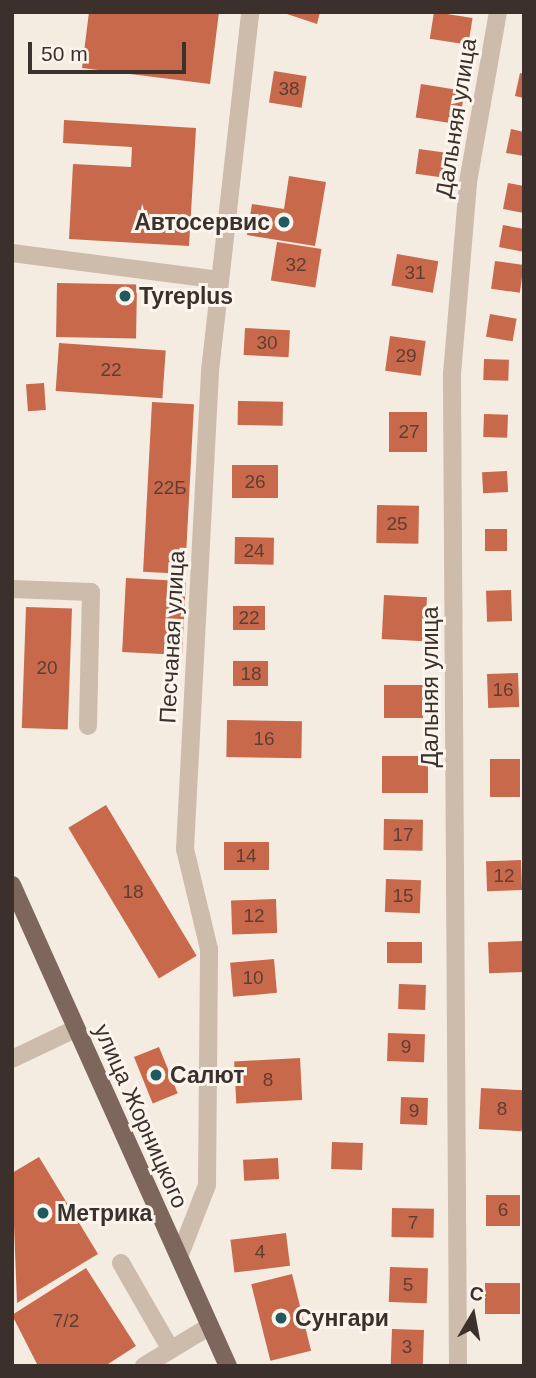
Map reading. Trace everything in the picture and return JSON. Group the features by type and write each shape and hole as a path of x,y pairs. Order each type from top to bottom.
{"main road":[{"name":"улица Жорницкого","path":"12,885 228,1366"}],"street":[{"name":"Песчаная улица","path":"179,1258 207,1185 209,949 185,849 219,280 250,12"},
{"name":"Дальняя улица","path":"458,1366 452,374 468,183 498,12"},
{"path":"12,253 219,280"},
{"path":"12,589 91,592 88,726"},
{"path":"12,1059 75,1029"},
{"path":"121,1263 171,1350"},
{"path":"144,1366 210,1326"}],"building":[{"path":"89,12 219,12 210,84 82,68"},
{"path":"281,12 320,12 317,24"},
{"path":"434,12 473,18 468,45 430,39"},
{"path":"274,71 307,76 302,108 269,103"},
{"path":"520,73 524,74 524,98 515,96"},
{"path":"421,84 464,91 459,124 416,118"},
{"path":"64,120 196,128 189,246 69,239 73,164 131,167 132,147 63,143"},
{"path":"511,129 524,132 524,156 506,153"},
{"path":"419,149 448,153 444,178 416,174"},
{"name":"Автосервис","path":"289,176 326,182 315,246 247,235 252,204 284,209"},
{"path":"508,183 524,186 524,213 503,209"},
{"path":"503,225 524,229 524,252 499,247"},
{"path":"277,242 321,249 315,288 271,281"},
{"path":"397,254 438,261 433,293 391,286"},
{"path":"495,261 524,265 520,293 491,289"},
{"path":"57,283 137,284 136,338 56,337"},
{"path":"490,314 517,319 513,341 486,337"},
{"path":"245,328 290,330 289,357 244,355"},
{"path":"390,336 426,341 421,376 385,371"},
{"path":"59,343 166,350 162,398 56,391"},
{"path":"484,359 509,360 508,381 483,380"},
{"path":"44,383 46,410 28,411 26,384"},
{"path":"238,401 283,402 283,426 238,425"},
{"path":"152,402 194,404 185,574 143,572"},
{"path":"389,412 427,412 427,452 389,452"},
{"path":"484,414 508,415 507,438 483,437"},
{"path":"232,465 278,465 278,498 232,498"},
{"path":"507,471 508,492 483,493 482,472"},
{"path":"377,505 419,506 418,544 376,543"},
{"path":"485,529 507,529 507,551 485,551"},
{"path":"235,537 274,538 274,565 235,564"},
{"path":"126,578 186,581 182,655 122,652"},
{"path":"511,590 512,621 487,622 486,591"},
{"path":"384,595 427,597 425,641 382,639"},
{"path":"233,606 265,606 265,630 233,630"},
{"path":"26,607 72,609 68,730 22,728"},
{"path":"233,661 268,661 268,686 233,686"},
{"path":"518,673 519,707 488,708 487,674"},
{"path":"384,685 423,685 423,718 384,718"},
{"path":"227,720 302,721 301,758 226,757"},
{"path":"382,756 428,756 428,793 382,793"},
{"path":"490,759 520,759 520,797 490,797"},
{"path":"106,805 197,956 159,979 68,828"},
{"path":"384,819 423,820 422,851 383,850"},
{"path":"224,842 269,842 269,870 224,870"},
{"path":"521,860 522,890 487,891 486,861"},
{"path":"386,879 421,880 420,913 385,912"},
{"path":"276,899 277,933 232,935 231,901"},
{"path":"523,941 524,972 489,973 488,942"},
{"path":"387,942 422,942 422,963 387,963"},
{"path":"274,959 277,993 233,997 230,963"},
{"path":"399,984 426,985 425,1010 398,1009"},
{"path":"388,1033 425,1034 424,1062 387,1061"},
{"name":"Салют","path":"159,1047 178,1093 153,1103 134,1057"},
{"path":"300,1058 302,1100 236,1103 234,1061"},
{"path":"481,1088 524,1090 522,1131 479,1129"},
{"path":"401,1097 428,1098 427,1125 400,1124"},
{"path":"332,1142 363,1143 362,1170 331,1169"},
{"name":"Метрика","path":"39,1157 98,1254 17,1303 12,1173"},
{"path":"278,1158 279,1179 244,1181 243,1160"},
{"path":"486,1195 520,1195 520,1226 486,1226"},
{"path":"392,1208 434,1209 433,1238 391,1237"},
{"path":"286,1233 290,1266 234,1273 230,1240"},
{"path":"390,1267 428,1268 427,1303 389,1302"},
{"path":"86,1268 136,1346 105,1366 38,1366 12,1315"},
{"name":"Сунгари","path":"292,1274 311,1351 270,1361 251,1284"},
{"path":"485,1283 520,1283 520,1314 485,1314"},
{"path":"392,1329 424,1330 423,1365 391,1364"}],"place":[{"name":"Автосервис","path":"284,222"},
{"name":"Tyreplus","path":"125,296"},
{"name":"Салют","path":"156,1075"},
{"name":"Метрика","path":"43,1213"},
{"name":"Сунгари","path":"281,1318"}]}
